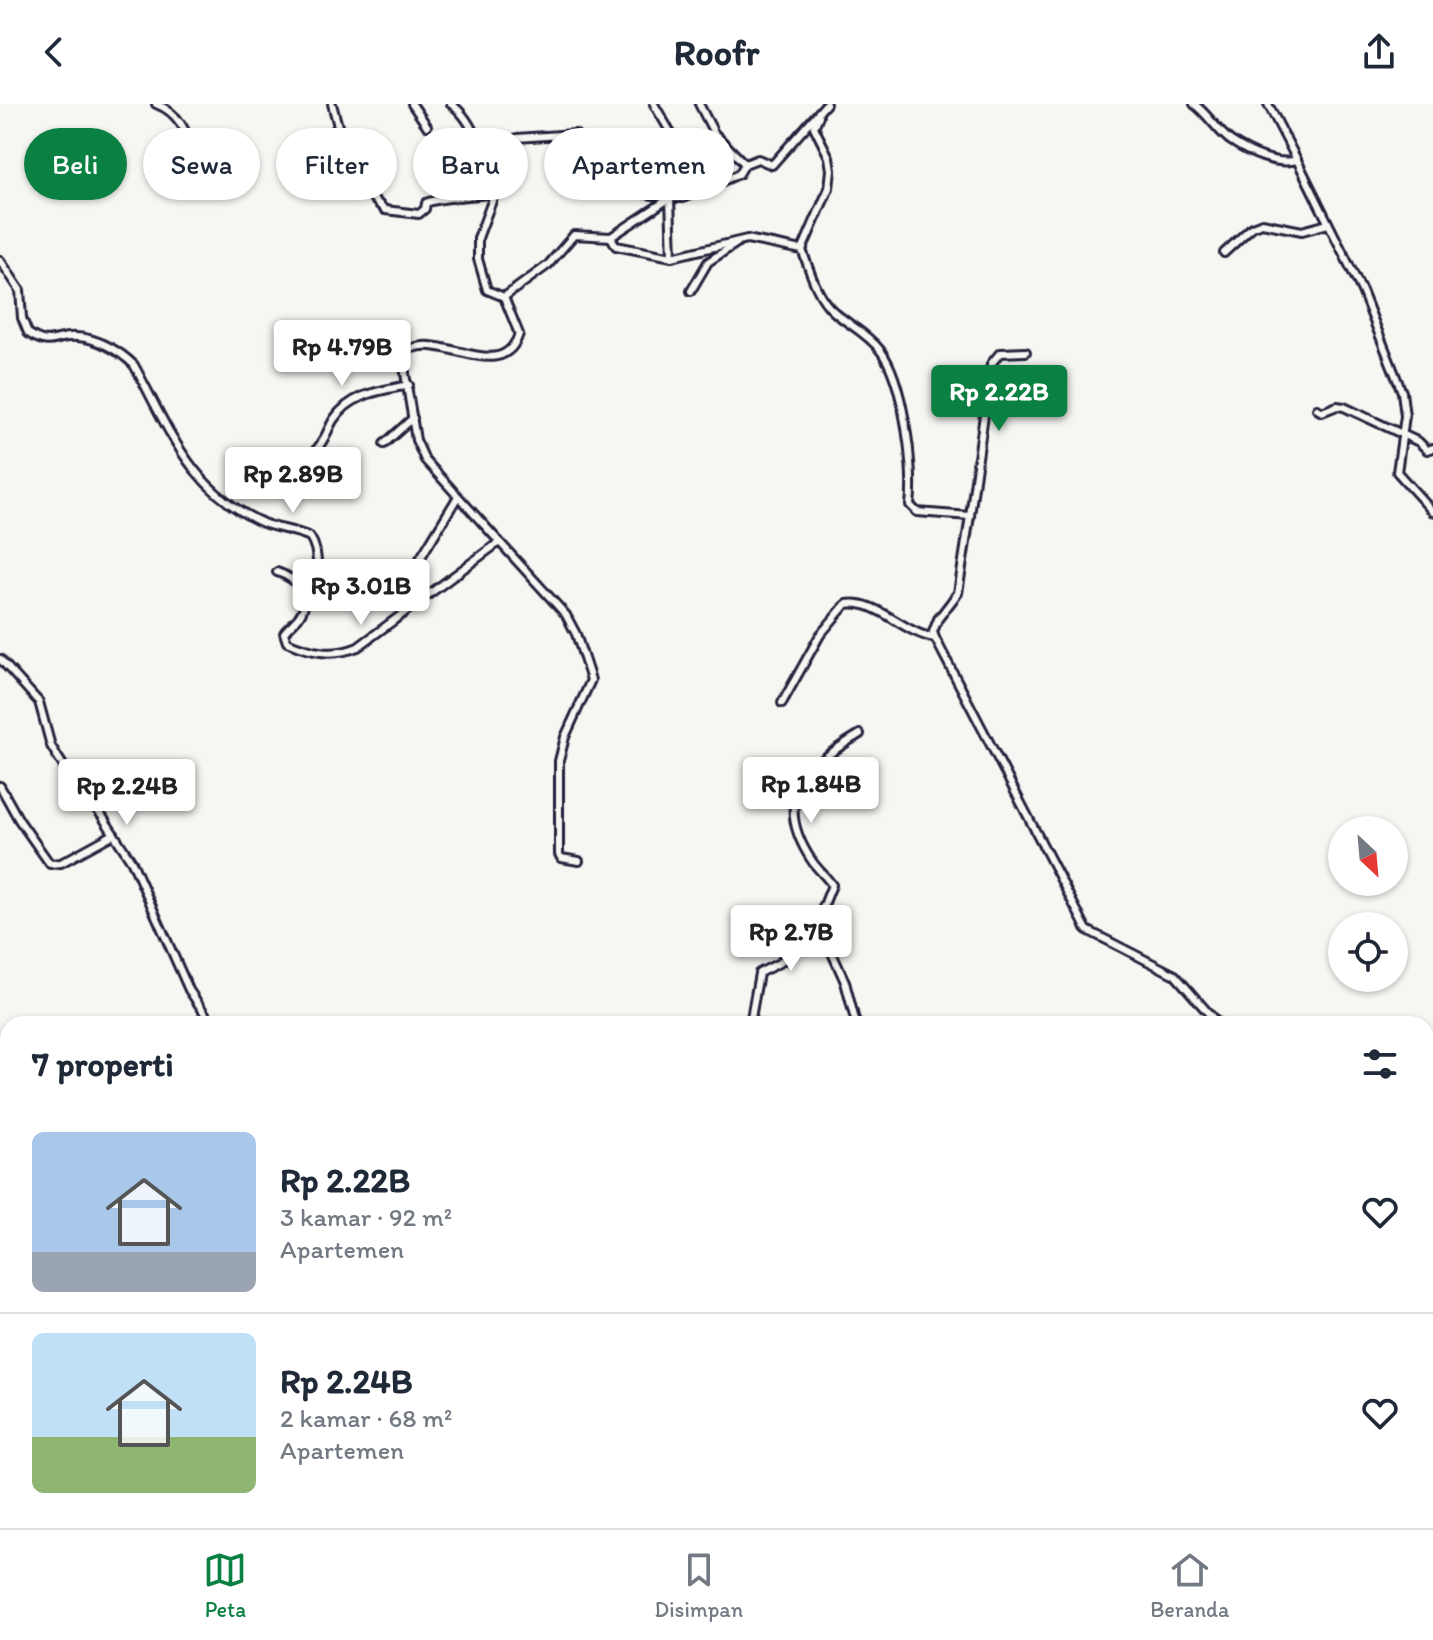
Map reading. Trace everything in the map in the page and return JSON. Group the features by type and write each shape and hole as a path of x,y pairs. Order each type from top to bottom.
{"street":[{"path":"156,104 169,108 184,128"},
{"path":"332,104 338,126 332,134 334,145 345,164 385,210 419,214 432,200"},
{"path":"412,104 427,126"},
{"path":"451,104 461,113 468,128"},
{"path":"654,104 667,128"},
{"path":"699,104 714,133 745,164"},
{"path":"1194,104 1231,141 1285,164 1297,160"},
{"path":"1268,104 1362,291 1402,392 1405,416 1399,476 1433,512"},
{"path":"734,176 745,164 758,159 768,166 774,164 825,105"},
{"path":"825,105 814,127 829,157 829,188 802,250 821,297 881,351 890,369 910,444 913,477 910,505 917,512 970,516"},
{"path":"491,200 478,238 478,259 487,290 504,297 518,326 519,334 513,346 500,354 482,357 434,345 408,349 402,355 401,365 409,385 416,440 425,460 566,615 589,672 589,689 565,737 559,761 559,854 561,858 579,861"},
{"path":"504,297 548,265 574,235 611,237 667,200"},
{"path":"670,200 672,257"},
{"path":"1224,253 1252,227 1262,223 1302,231 1328,224"},
{"path":"611,237 616,246 672,257 747,239 802,250"},
{"path":"691,291 708,262 726,248 747,239"},
{"path":"0,260 20,290 22,318 28,333 50,343 80,337 124,356 134,365 196,475 215,494 243,512 266,524 310,537 314,544 315,569 328,590 350,604 371,602 394,593 409,581 457,498"},
{"path":"1026,352 1000,353 991,364 958,593 938,619 933,632 1087,930 1175,975 1211,1016"},
{"path":"314,452 323,444 332,422 351,401 367,393 409,385"},
{"path":"1317,409 1322,412 1337,406 1344,407 1402,437 1419,442 1427,450 1433,448"},
{"path":"384,444 413,418"},
{"path":"277,572 293,578 302,590 304,603 298,617 284,633 285,639 317,652 341,654 358,647 498,543"},
{"path":"293,578 315,569"},
{"path":"782,703 820,635 846,604 864,604 909,631 935,638"},
{"path":"1,664 39,702 51,746 132,862 189,990 207,1016"},
{"path":"751,1016 759,973 781,962 829,899 832,885 813,863 801,840 792,815 792,802 819,761 860,734"},
{"path":"0,786 50,864 61,863 114,834"},
{"path":"816,917 845,982 854,1016"}]}
